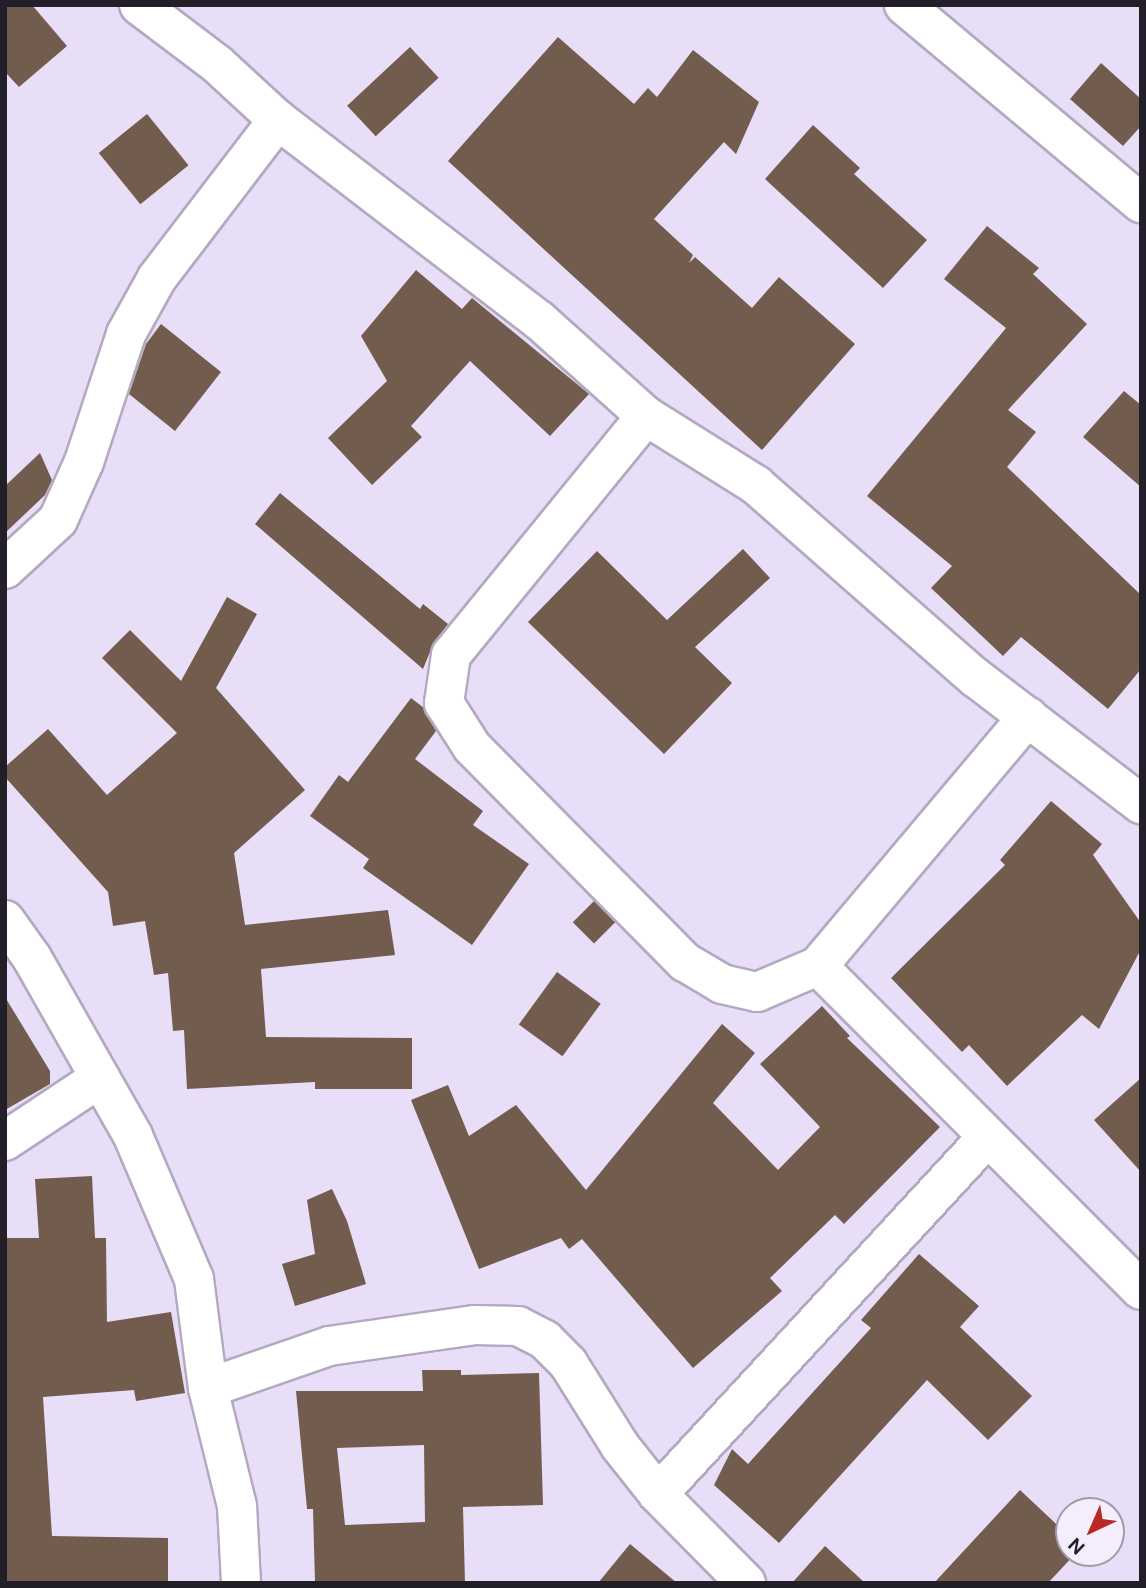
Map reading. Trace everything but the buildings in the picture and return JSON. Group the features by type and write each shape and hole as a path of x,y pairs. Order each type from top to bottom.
{"street":[{"path":"139,5 217,64 278,120 539,320 646,416 756,485 976,678 1141,804"},
{"path":"904,5 1141,204"},
{"path":"5,569 58,520 84,463 126,334 157,278 278,120"},
{"path":"646,416 451,655 444,703 471,747 685,961 723,984 757,992 818,966 1028,717"},
{"path":"5,920 32,958 134,1136 194,1279 208,1388 237,1506 241,1583"},
{"path":"818,966 1141,1290"},
{"path":"5,1141 100,1078"},
{"path":"658,1493 988,1137"},
{"path":"208,1388 329,1346 475,1325 517,1326 545,1340 568,1363 620,1446 658,1493 746,1583"}]}
